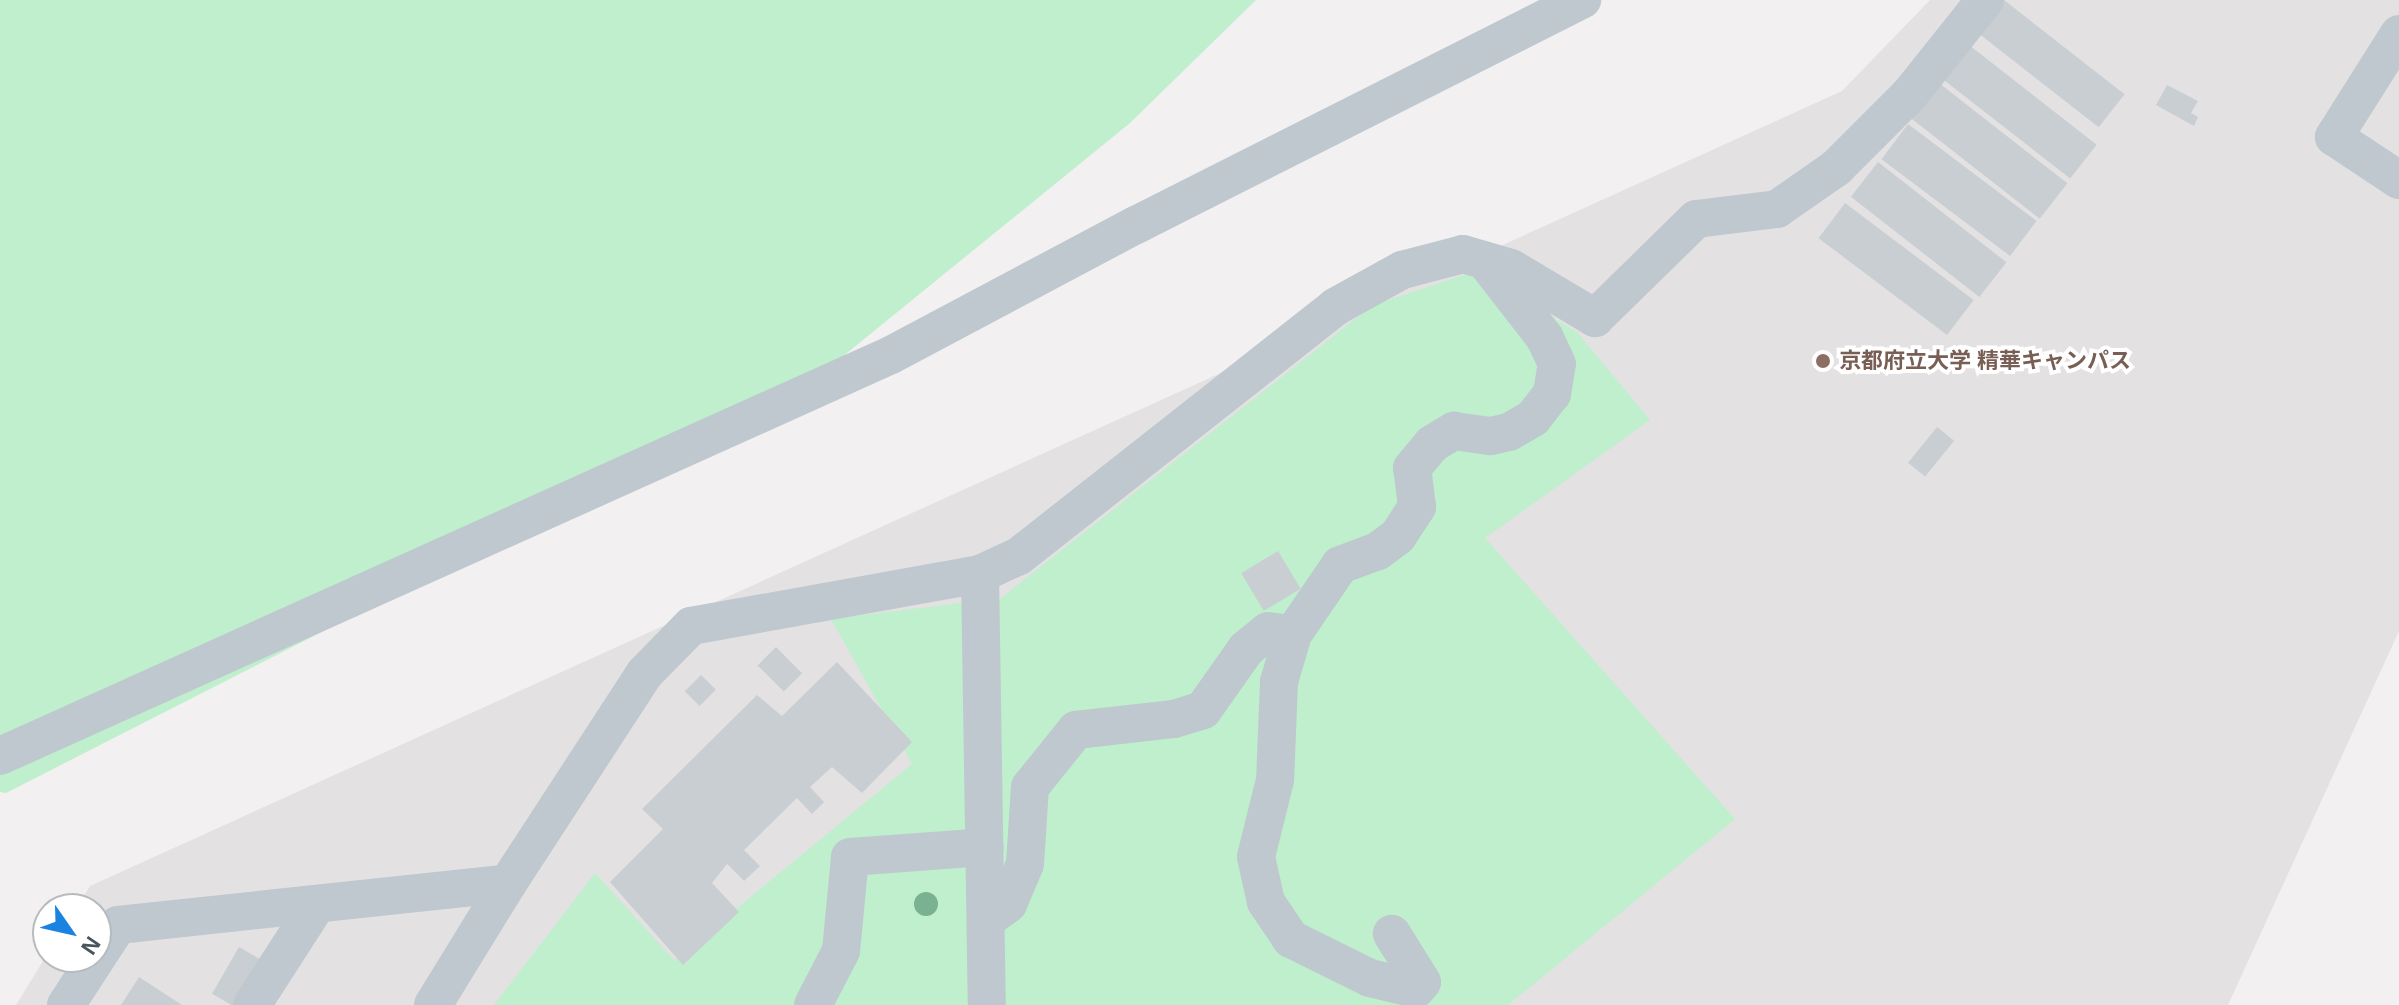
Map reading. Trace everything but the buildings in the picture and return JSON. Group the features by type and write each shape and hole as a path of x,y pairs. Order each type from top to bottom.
{"lane":[{"path":"0,756 891,355 1582,0"},
{"path":"433,1005 508,883 645,673 691,626 980,574 1019,556 1335,307 1402,270 1463,254 1511,268 1595,318 1696,219 1777,209 1836,168 1910,94 1985,0"},
{"path":"2399,34 2334,137 2399,180"},
{"path":"1392,934 1422,982 1416,989 1370,978 1291,939 1266,902 1256,857 1275,780 1279,682 1293,634 1340,565 1378,551 1398,536 1417,507 1412,468 1432,444 1454,431 1491,436 1509,432 1533,418 1552,394 1557,364 1545,338 1485,261"},
{"path":"980,574 987,1005"},
{"path":"986,920 1008,904 1025,864 1030,787 1076,730 1174,719 1203,710 1246,649 1268,631 1293,634"},
{"path":"813,1005 841,951 850,857 985,847"},
{"path":"66,1005 118,925 508,883"},
{"path":"252,1005 317,904"}],"shaded area":[{"name":"京都府立大学 精華キャンパス","path":"1930,0 2399,0 2399,631 2228,1005 16,1005 36,973 112,973 112,893 86,893 90,886 1842,91"}],"green space":[{"path":"0,0 1256,0 1130,123 810,383 6,793 0,792"},
{"path":"1476,271 1577,332 1650,420 1485,538 1735,819 1508,1005 494,1005 595,873 674,960 912,764 831,619 1001,598 1373,305"}],"place":[{"name":"京都府立大学 精華キャンパス","path":"1823,361"}]}
